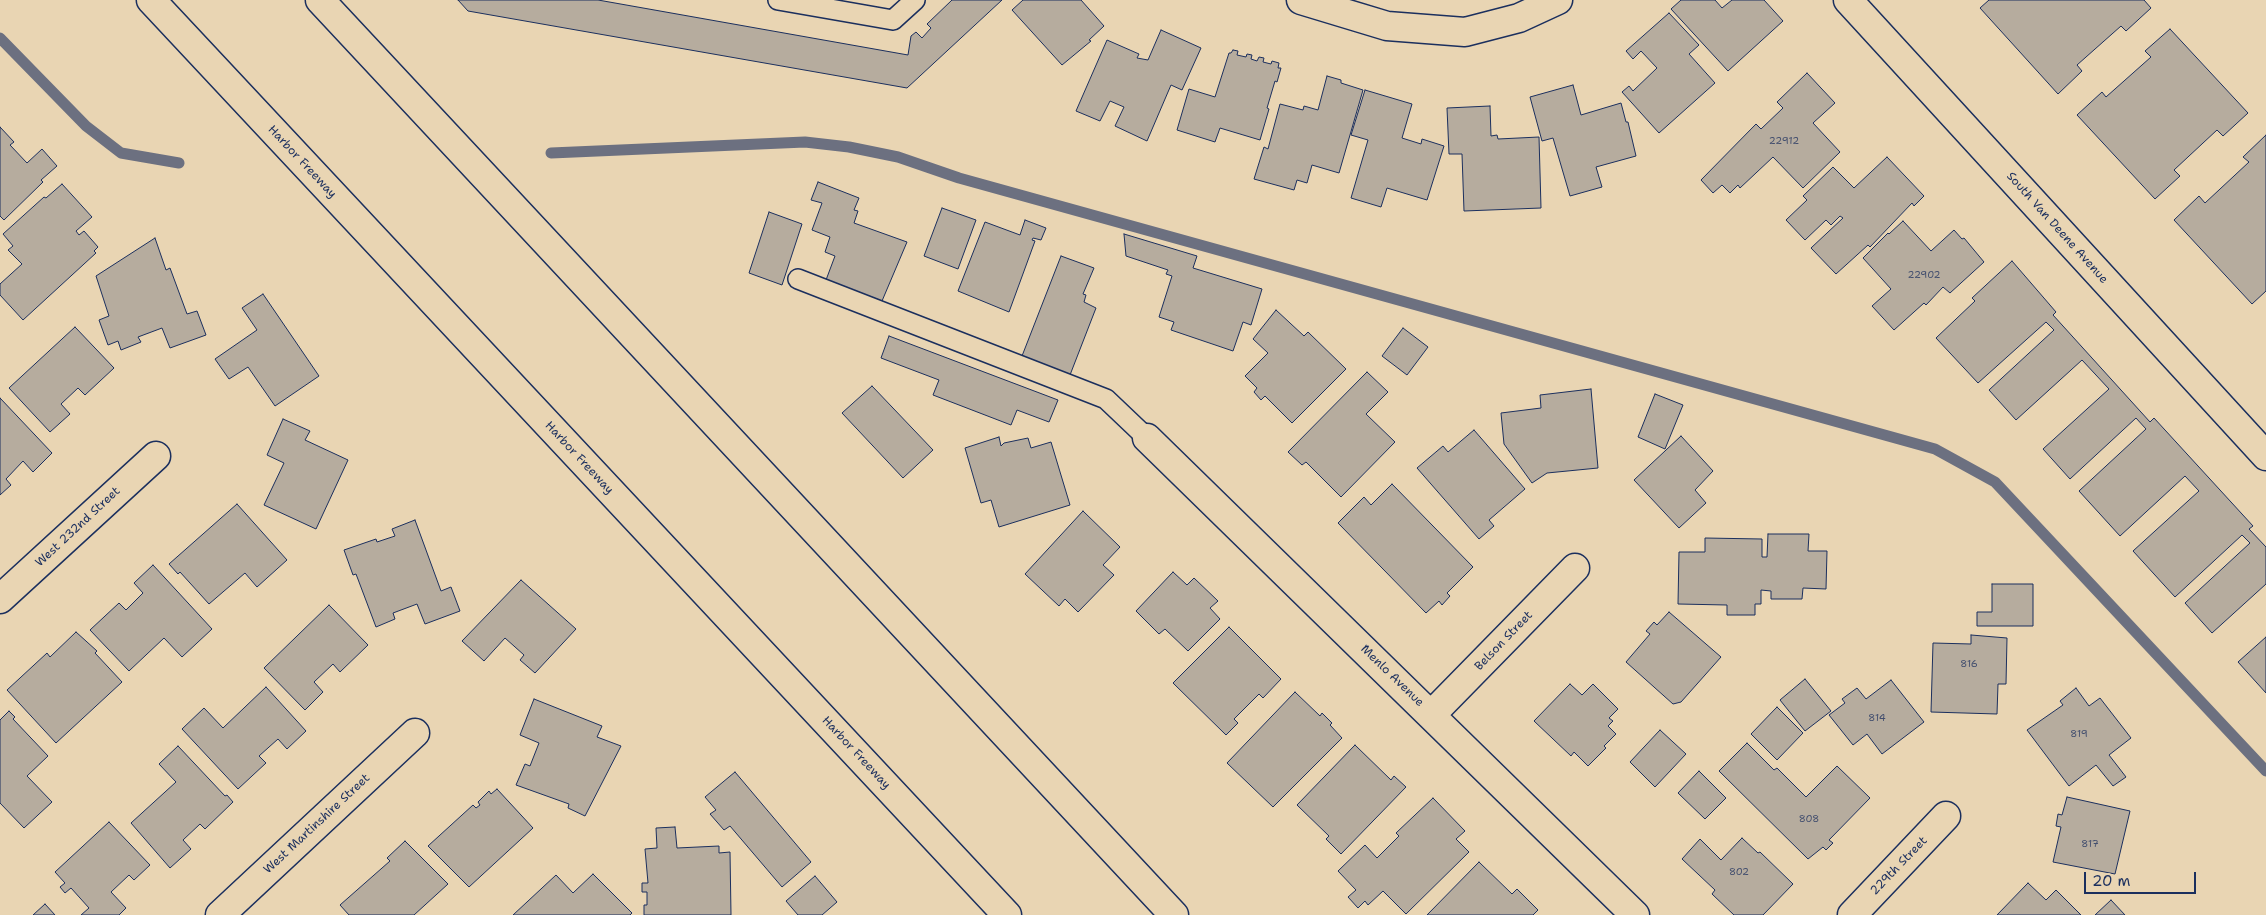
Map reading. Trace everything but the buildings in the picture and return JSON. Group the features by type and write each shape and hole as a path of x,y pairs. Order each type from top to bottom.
{"main road":[{"name":"Harbor Freeway","path":"151,0 1007,915"},
{"path":"320,0 1174,915"},
{"path":"1300,0 1387,26 1465,32 1519,18 1558,0"},
{"name":"South Van Deene Avenue","path":"1848,0 2266,456"},
{"name":"Menlo Avenue","path":"1147,438 1432,714 1635,915"},
{"name":"West 232nd Street","path":"0,599 156,456"},
{"name":"Belson Street","path":"1432,714 1575,568"},
{"name":"West Martinshire Street","path":"220,915 415,733"},
{"name":"229th Street","path":"1852,915 1946,816"}],"lane":[{"path":"778,0 893,20 915,0"},
{"path":"798,279 1106,399 1147,438"}],"waterway":[{"path":"0,38 86,126 121,153 179,163"},
{"path":"551,153 805,142 849,147 898,157 959,178 1935,449 1995,482 2266,771"}]}
